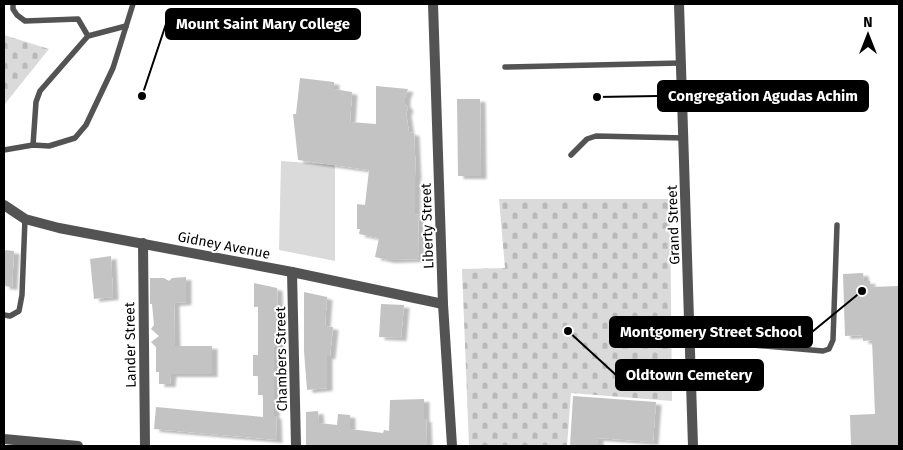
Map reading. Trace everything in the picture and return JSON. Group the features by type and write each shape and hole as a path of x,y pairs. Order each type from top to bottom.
{"street":[{"name":"Liberty Street","path":"433,4 443,304 452,446"},
{"name":"Grand Street","path":"679,4 693,446"},
{"name":"Gidney Avenue","path":"4,205 25,219 59,228 292,272 443,304"},
{"name":"Lander Street","path":"143,243 145,446"},
{"name":"Chambers Street","path":"292,272 296,446"},
{"path":"4,439 78,446"}],"lane":[{"path":"13,4 17,15 25,21 78,19 88,36"},
{"path":"4,150 49,146 75,138 86,125 113,68 132,4"},
{"path":"33,146 36,102 40,92 88,36 126,26"},
{"path":"505,67 681,62"},
{"path":"571,155 587,139 596,136 684,138"},
{"path":"4,315 10,316 19,311 22,295 25,219"},
{"path":"689,322 731,332 753,345 823,351 829,349 834,340 837,225"}],"green space":[{"path":"4,35 49,49 4,105"},
{"path":"281,161 335,165 335,261 279,250"},
{"path":"499,199 670,199 672,401 571,393 567,446 469,446 462,269 505,268"}],"building":[{"path":"300,78 334,82 334,89 352,92 350,122 376,124 376,86 408,89 405,104 408,108 406,113 409,132 414,133 415,214 418,215 419,259 389,260 375,257 379,238 359,234 360,229 357,229 357,204 365,205 369,170 298,160 293,114 296,114"},
{"path":"457,99 480,99 481,176 458,176"},
{"path":"4,250 14,251 12,287 4,286"},
{"path":"111,256 113,297 94,299 90,259"},
{"path":"863,273 864,281 870,281 870,287 899,286 899,446 851,446 850,415 875,414 872,340 863,341 863,335 845,336 843,274"},
{"path":"186,277 186,302 174,303 175,346 212,346 212,374 171,374 170,384 159,384 159,372 156,372 156,347 151,342 159,336 151,329 154,325 152,304 150,304 150,278 164,278 169,281 172,278"},
{"path":"254,283 277,288 279,347 274,347 274,416 276,416 277,440 154,429 156,407 263,417 263,395 258,395 258,376 253,376 253,355 258,355 258,307 254,307"},
{"path":"304,292 327,297 325,326 333,327 330,356 327,356 327,388 307,390 304,351"},
{"path":"381,304 404,305 401,338 379,337"},
{"path":"573,396 656,402 653,442 598,438 598,446 570,446"},
{"path":"424,399 427,446 306,446 306,412 318,411 319,423 337,425 338,414 350,415 350,429 383,433 384,430 389,431 390,400"}],"place":[{"name":"Mount Saint Mary College","path":"142,96"},
{"name":"Congregation Agudas Achim","path":"597,97"},
{"name":"Montgomery Street School","path":"862,291"},
{"name":"Oldtown Cemetery","path":"568,331"}]}
